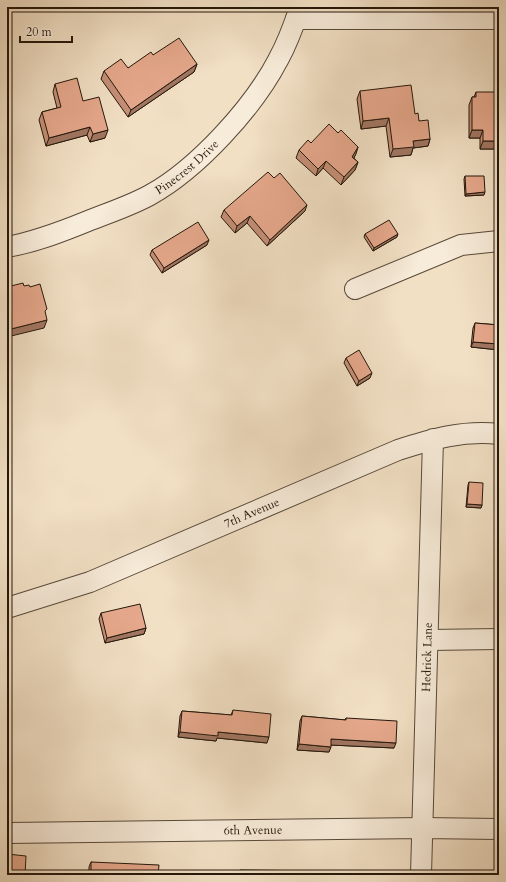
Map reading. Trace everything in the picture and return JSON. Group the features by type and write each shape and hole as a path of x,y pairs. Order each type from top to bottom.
{"street":[{"path":"298,13 461,13 499,19"},
{"name":"Pinecrest Drive","path":"7,247 25,244 62,232 121,208 150,195 181,174 210,148 235,121 278,60 298,13"},
{"path":"355,289 461,245 499,241"},
{"name":"7th Avenue","path":"7,608 90,582 398,450 433,439 459,433 483,432 499,434"},
{"name":"Hedrick Lane","path":"421,875 433,439"},
{"path":"428,640 499,639"},
{"name":"6th Avenue","path":"7,833 422,828 499,829"}],"building":[{"path":"7,25 11,31 7,33"},
{"path":"179,38 197,64 131,110 104,71 121,59 128,68 151,52 153,55"},
{"path":"77,78 83,101 99,97 108,130 93,134 90,127 49,138 42,112 61,107 55,84"},
{"path":"411,85 415,114 418,113 419,121 428,120 430,139 413,141 414,147 393,149 389,118 363,121 360,91"},
{"path":"476,92 499,92 499,141 483,141 483,130 472,130 472,97 476,97"},
{"path":"329,124 338,133 341,130 358,147 352,157 358,162 344,177 326,161 318,169 299,150 308,140 311,143"},
{"path":"268,172 274,178 280,173 307,205 270,240 250,216 237,226 224,210"},
{"path":"465,176 484,176 485,192 466,194"},
{"path":"389,220 398,234 374,248 365,234"},
{"path":"198,222 209,240 164,268 152,250"},
{"path":"23,283 24,286 29,285 30,287 40,284 47,309 45,311 47,320 7,330 7,287"},
{"path":"497,284 499,284 499,300 497,300"},
{"path":"475,323 499,325 499,344 473,342"},
{"path":"359,350 372,373 359,381 346,358"},
{"path":"469,482 483,483 482,505 467,504"},
{"path":"140,604 146,628 107,638 101,613"},
{"path":"233,710 271,714 269,737 218,732 218,736 180,732 182,711 232,715"},
{"path":"302,716 346,720 346,718 397,721 396,743 331,739 331,747 299,744"},
{"path":"7,854 26,856 25,875 7,875"},
{"path":"91,862 159,865 158,875 91,875"},
{"path":"240,870 327,871 327,875 188,875 188,871 240,873"}]}
